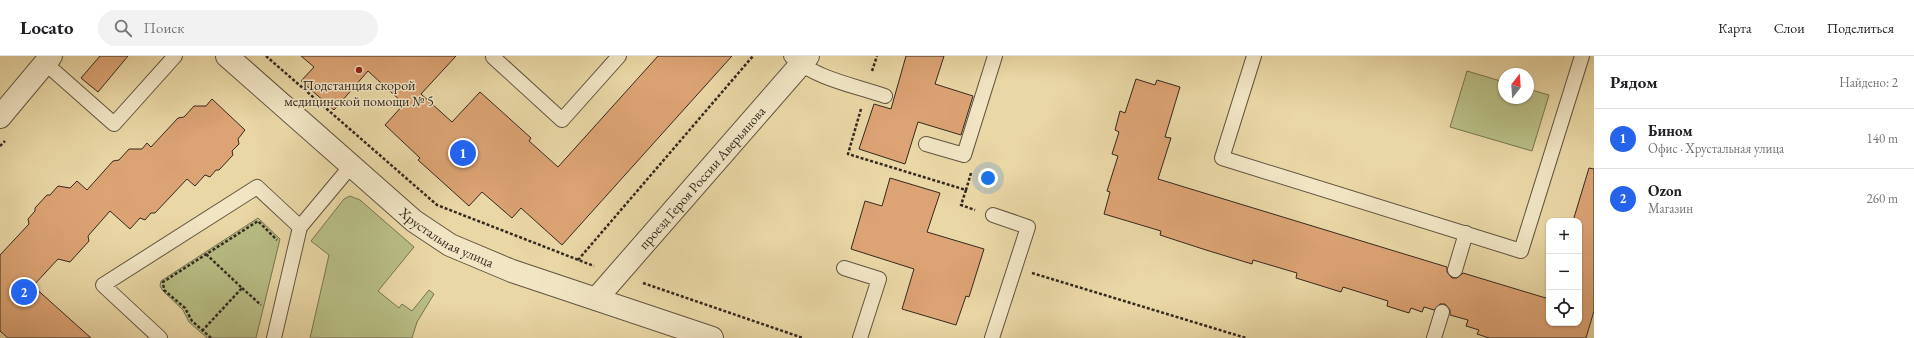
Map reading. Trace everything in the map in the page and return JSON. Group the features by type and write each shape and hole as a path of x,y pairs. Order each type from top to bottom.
{"street":[{"name":"Хрустальная улица","path":"227,56 414,221 450,245 512,271 596,299 677,332 712,338"},
{"name":"проезд Героя России Аверьянова","path":"596,299 800,59"},
{"path":"0,117 48,60"}],"lane":[{"path":"48,60 114,124 175,56"},
{"path":"494,56 493,57 562,120 619,56"},
{"path":"926,144 964,155 995,56"},
{"path":"1254,56 1222,158 1521,251 1582,56"},
{"path":"800,59 819,75 885,96"},
{"path":"274,338 300,227 350,166"},
{"path":"160,338 103,285 257,187 300,227"},
{"path":"992,338 1028,227 993,216"},
{"path":"1454,270 1466,233"},
{"path":"844,268 879,279 860,338"},
{"path":"1434,338 1442,312"}],"path":[{"path":"266,56 437,205 578,260 803,338"},
{"path":"578,260 753,56"},
{"path":"966,190 961,205 993,216"},
{"path":"211,338 192,321 185,308 164,290 163,282 258,221"},
{"path":"206,254 262,306"},
{"path":"1015,268 1246,338"},
{"path":"202,330 242,288"}],"green space":[{"path":"1467,71 1498,80 1498,104 1534,104 1534,91 1549,95 1532,151 1450,127"},
{"path":"350,196 360,200 414,247 378,291 399,308 402,304 412,311 429,290 434,294 417,322 412,338 310,338 329,255 311,241 344,199"},
{"path":"258,218 280,239 256,338 207,338 189,322 183,310 163,291 160,286 161,281"}],"building":[{"path":"100,56 128,56 98,92 81,78"},
{"path":"301,56 456,56 421,94 452,122 480,92 531,138 529,141 558,167 658,56 732,56 562,245 521,208 512,218 482,192 469,206 418,160 420,158 385,125 404,104 368,71 334,110 301,81 314,67"},
{"path":"906,56 944,56 935,84 973,96 961,135 918,122 905,164 859,149 874,104 891,109"},
{"path":"1136,79 1155,85 1157,80 1180,87 1165,137 1171,138 1158,179 1447,267 1447,272 1452,278 1457,278 1463,273 1546,298 1546,326 1582,326 1582,218 1574,218 1589,168 1594,169 1594,311 1586,338 1489,338 1477,334 1479,330 1466,326 1468,320 1450,315 1450,310 1445,304 1440,304 1434,310 1424,307 1422,312 1411,308 1409,313 1387,306 1388,301 1343,287 1341,292 1296,278 1297,273 1253,260 1252,264 1206,250 1160,235 1161,231 1104,214 1110,192 1107,191 1118,156 1112,154 1119,132 1115,130 1120,111 1125,113"},
{"path":"212,99 245,130 238,139 239,144 232,151 233,155 219,170 216,170 210,177 205,175 195,186 187,179 155,213 151,213 145,220 140,218 130,229 110,211 88,236 89,241 70,262 58,259 33,286 91,338 8,338 0,331 0,255 29,224 28,219 35,211 35,208 58,186 70,188 77,181 87,190 113,161 119,160 129,149 142,149 147,143 151,147 178,118 184,117 194,106 206,106"},
{"path":"890,178 940,193 927,232 984,249 969,297 966,296 956,325 902,309 914,269 851,249 865,201 882,206"}],"place":[{"name":"Подстанция скорой медицинской помощи № 5","path":"359,70"},
{"name":"Бином","path":"463,153"},
{"name":"Ozon","path":"24,292"}]}
